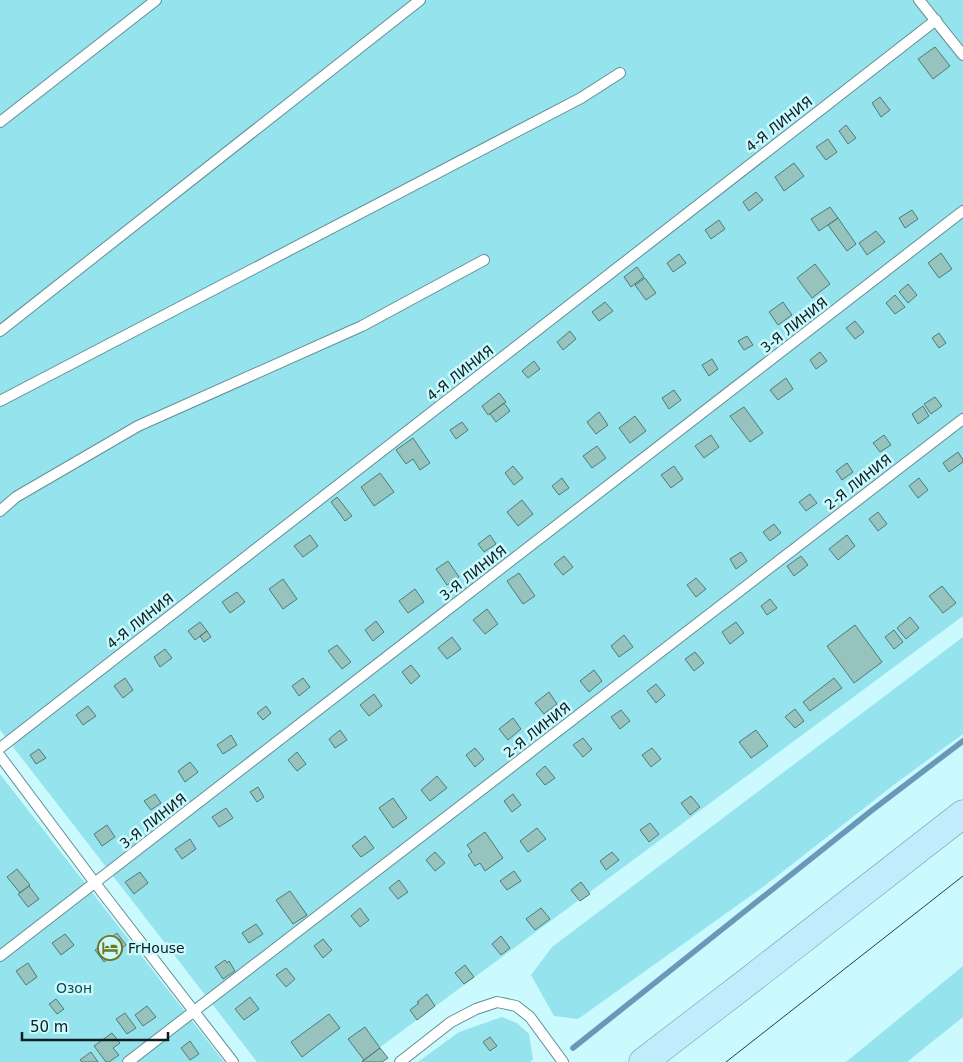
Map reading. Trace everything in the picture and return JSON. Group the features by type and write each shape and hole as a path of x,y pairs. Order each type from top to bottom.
{"main road":[{"path":"643,1062 963,814"}],"lane":[{"path":"0,122 156,0"},
{"path":"0,331 420,0"},
{"path":"920,0 963,55"},
{"name":"4-Я ЛИНИЯ","path":"0,748 936,20"},
{"path":"0,401 582,98 620,73"},
{"name":"3-Я ЛИНИЯ","path":"0,956 963,211"},
{"path":"0,511 16,497 138,426 362,326 484,260"},
{"name":"2-Я ЛИНИЯ","path":"128,1062 963,419"},
{"path":"0,756 233,1062"},
{"path":"400,1062 451,1022 476,1009 497,1002 516,1006 530,1017 563,1062"}],"green space":[{"path":"0,0 963,0 963,616 360,1062 257,1062 0,730"},
{"path":"963,637 963,734 895,784 763,887 578,1019 554,1016 531,975 552,947"},
{"name":"Озон","path":"0,774 224,1062 0,1062"},
{"path":"963,966 963,1017 907,1062 846,1062"},
{"path":"502,1017 517,1023 529,1034 533,1059 530,1062 418,1062 459,1032"}],"building":[{"path":"935,47 950,66 933,79 918,59"},
{"path":"880,97 890,110 881,117 872,103"},
{"path":"846,125 856,138 848,144 839,131"},
{"path":"828,139 837,152 826,160 816,147"},
{"path":"794,163 804,176 784,191 775,177"},
{"path":"756,192 763,200 749,211 743,202"},
{"path":"830,207 838,218 819,231 811,219"},
{"path":"912,210 918,219 905,228 899,218"},
{"path":"838,218 856,244 847,251 828,225"},
{"path":"719,220 725,229 711,239 705,230"},
{"path":"876,231 885,242 867,255 859,243"},
{"path":"941,253 952,269 939,278 928,263"},
{"path":"679,254 686,263 673,272 667,263"},
{"path":"815,264 830,284 812,298 797,278"},
{"path":"637,267 644,277 631,287 624,277"},
{"path":"645,278 656,293 646,300 635,285"},
{"path":"908,284 917,295 908,303 899,292"},
{"path":"895,295 905,307 895,314 886,303"},
{"path":"605,302 613,311 599,321 592,312"},
{"path":"783,302 792,315 778,325 769,312"},
{"path":"855,321 864,332 855,339 846,328"},
{"path":"570,331 576,339 563,350 557,342"},
{"path":"939,333 946,343 939,348 932,338"},
{"path":"747,336 753,345 744,350 738,341"},
{"path":"820,352 827,361 816,369 810,360"},
{"path":"712,359 718,369 709,376 702,365"},
{"path":"534,361 540,369 528,378 522,371"},
{"path":"786,378 793,389 778,400 770,390"},
{"path":"674,390 681,400 669,409 662,398"},
{"path":"499,393 506,402 488,415 482,406"},
{"path":"935,397 942,406 931,414 924,404"},
{"path":"504,403 510,411 496,422 490,414"},
{"path":"923,406 929,416 918,424 912,414"},
{"path":"744,407 763,433 750,442 730,416"},
{"path":"599,412 608,425 596,434 587,422"},
{"path":"635,416 646,431 630,443 619,428"},
{"path":"462,422 468,430 456,439 450,430"},
{"path":"711,435 719,447 704,458 695,446"},
{"path":"884,435 891,445 880,452 873,443"},
{"path":"413,438 430,463 420,470 413,459 406,464 396,450"},
{"path":"597,446 606,458 592,468 583,456"},
{"path":"958,452 963,462 949,472 943,463"},
{"path":"847,463 853,472 842,480 836,471"},
{"path":"513,466 523,478 514,485 505,473"},
{"path":"674,466 683,479 671,488 661,475"},
{"path":"380,473 394,492 374,506 361,487"},
{"path":"562,478 569,488 559,495 552,486"},
{"path":"919,478 928,490 918,498 909,486"},
{"path":"810,494 817,503 806,511 799,502"},
{"path":"337,497 352,516 345,521 331,502"},
{"path":"522,500 533,514 518,526 507,512"},
{"path":"878,512 887,524 878,531 869,519"},
{"path":"774,524 781,533 770,541 763,532"},
{"path":"310,535 318,546 303,557 294,546"},
{"path":"490,535 496,544 484,552 478,544"},
{"path":"847,535 855,546 838,560 829,549"},
{"path":"741,552 747,561 736,569 730,559"},
{"path":"564,556 573,567 563,575 554,564"},
{"path":"801,556 808,565 794,576 787,566"},
{"path":"448,561 459,577 447,585 436,569"},
{"path":"519,573 535,596 523,604 507,581"},
{"path":"696,578 706,589 696,597 687,585"},
{"path":"283,579 297,599 283,609 269,589"},
{"path":"942,586 956,603 943,613 929,596"},
{"path":"415,589 424,602 408,613 399,601"},
{"path":"237,592 245,602 230,613 222,602"},
{"path":"770,599 777,608 767,615 761,606"},
{"path":"487,609 498,624 485,634 473,620"},
{"path":"910,617 919,628 906,639 897,628"},
{"path":"376,621 384,632 373,641 365,630"},
{"path":"200,622 207,631 195,640 188,631"},
{"path":"736,622 744,633 730,644 722,632"},
{"path":"855,625 882,662 854,683 827,646"},
{"path":"894,630 903,642 894,649 885,637"},
{"path":"207,631 211,637 204,642 200,636"},
{"path":"624,635 633,647 619,657 611,646"},
{"path":"452,637 461,649 447,659 438,648"},
{"path":"337,645 351,662 342,669 328,651"},
{"path":"165,649 172,658 160,667 154,657"},
{"path":"695,652 704,663 694,671 685,659"},
{"path":"411,665 420,676 411,684 402,672"},
{"path":"594,670 602,681 589,692 580,681"},
{"path":"125,678 133,690 123,698 114,686"},
{"path":"303,678 310,687 299,696 292,686"},
{"path":"834,678 842,688 810,711 803,702"},
{"path":"656,684 665,695 656,703 647,691"},
{"path":"549,692 557,704 544,714 535,703"},
{"path":"374,694 382,706 369,716 360,705"},
{"path":"88,706 96,716 83,725 76,715"},
{"path":"266,706 271,713 263,720 257,713"},
{"path":"795,709 804,721 795,728 785,717"},
{"path":"621,710 630,721 620,729 611,717"},
{"path":"513,718 521,729 508,740 499,729"},
{"path":"340,730 347,740 335,748 329,739"},
{"path":"756,730 768,746 751,758 739,742"},
{"path":"231,735 237,745 223,754 217,745"},
{"path":"583,738 592,749 583,757 573,745"},
{"path":"475,748 484,759 475,767 466,755"},
{"path":"652,748 661,759 651,767 642,755"},
{"path":"39,749 46,758 36,764 30,755"},
{"path":"297,752 306,764 297,771 288,760"},
{"path":"190,762 198,772 185,782 178,771"},
{"path":"545,766 555,778 545,785 536,774"},
{"path":"437,776 447,788 430,801 421,790"},
{"path":"258,787 264,797 257,802 250,792"},
{"path":"155,794 161,803 151,810 144,801"},
{"path":"513,794 521,805 512,812 504,801"},
{"path":"691,796 700,807 690,815 681,803"},
{"path":"393,798 407,818 393,828 379,808"},
{"path":"226,808 233,818 219,827 212,817"},
{"path":"650,823 659,834 649,842 640,830"},
{"path":"107,825 115,837 102,846 94,834"},
{"path":"537,828 546,839 528,852 520,841"},
{"path":"485,832 503,858 485,871 480,863 475,866 468,855 472,852 467,845"},
{"path":"365,836 374,848 361,857 352,846"},
{"path":"190,839 196,849 182,859 175,849"},
{"path":"435,852 445,863 435,871 426,860"},
{"path":"612,852 619,860 606,870 600,861"},
{"path":"17,869 30,885 20,893 7,877"},
{"path":"514,871 521,881 507,890 500,881"},
{"path":"140,872 148,883 134,894 125,882"},
{"path":"399,880 408,892 398,899 389,888"},
{"path":"581,882 590,894 580,901 571,890"},
{"path":"29,886 39,899 28,907 18,894"},
{"path":"290,891 307,915 293,924 276,900"},
{"path":"360,908 369,920 360,927 351,916"},
{"path":"541,908 550,919 535,930 526,919"},
{"path":"256,924 263,934 249,943 242,933"},
{"name":"FrHouse","path":"117,933 126,945 104,962 95,950"},
{"path":"65,934 74,945 61,955 52,943"},
{"path":"501,936 510,948 501,955 492,944"},
{"path":"323,939 332,950 323,958 314,946"},
{"path":"225,960 227,963 229,961 235,971 223,979 215,967"},
{"path":"28,963 37,977 26,985 16,971"},
{"path":"465,965 474,977 464,984 455,973"},
{"path":"286,968 295,979 286,987 276,975"},
{"path":"427,994 435,1006 417,1020 410,1010"},
{"path":"250,997 259,1009 244,1020 235,1009"},
{"path":"56,999 64,1009 57,1014 49,1004"},
{"path":"147,1006 156,1017 143,1026 135,1015"},
{"path":"125,1013 136,1028 127,1034 116,1019"},
{"path":"329,1014 340,1028 302,1057 291,1042"},
{"path":"365,1027 380,1048 364,1060 348,1039"},
{"path":"112,1033 120,1043 113,1048 119,1055 106,1062 94,1046"},
{"path":"490,1037 497,1046 490,1051 483,1042"},
{"path":"190,1041 199,1054 190,1060 181,1048"},
{"path":"380,1048 388,1058 382,1062 362,1062 362,1061"},
{"path":"91,1052 98,1062 82,1062 80,1060"}],"waterway":[{"path":"573,1048 871,811 963,741"}],"tram line":[{"path":"726,1062 963,876"}],"place":[{"name":"FrHouse","path":"110,948"}]}
